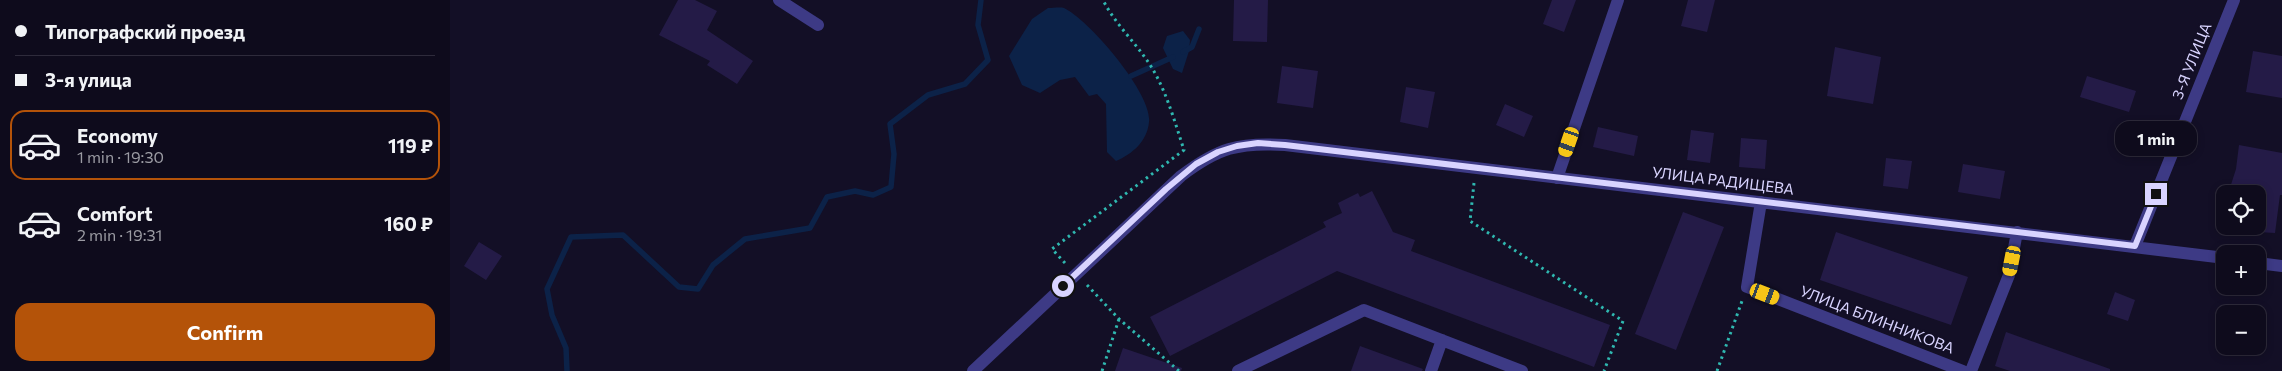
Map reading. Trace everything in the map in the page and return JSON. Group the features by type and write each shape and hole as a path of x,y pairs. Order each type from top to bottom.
{"street":[{"path":"779,0 818,24"},
{"path":"1557,178 1618,0"},
{"name":"3-Я УЛИЦА","path":"2135,246 2234,0"},
{"name":"УЛИЦА РАДИЩЕВА","path":"973,371 1166,189 1196,164 1218,152 1237,146 1258,143 2216,257"},
{"path":"1747,287 1761,202"},
{"path":"1971,371 2009,276 2017,232"},
{"path":"2266,264 2282,266"},
{"name":"УЛИЦА БЛИННИКОВА","path":"1747,287 1963,371"},
{"path":"1238,371 1364,310 1522,371"},
{"path":"1431,371 1442,340"}],"path":[{"path":"1052,249 1184,150 1163,90 1147,60 1116,22 1103,0"},
{"path":"1475,168 1470,221 1623,321 1604,371"},
{"path":"1717,371 1747,287"},
{"path":"1102,371 1119,319 1178,371"}],"water":[{"path":"1048,8 1064,8 1088,27 1117,59 1141,94 1147,110 1148,129 1142,141 1133,151 1116,161 1107,152 1106,104 1097,94 1089,96 1075,77 1060,80 1040,93 1022,85 1009,56 1032,19"},
{"path":"1183,31 1190,40 1189,51 1182,73 1173,69 1163,48 1167,36"}],"building":[{"path":"678,0 695,0 717,11 707,30 753,61 737,84 707,65 710,61 659,35"},
{"path":"1234,0 1268,0 1267,42 1233,41"},
{"path":"1552,0 1576,0 1564,32 1543,24"},
{"path":"1688,0 1715,0 1707,32 1681,26"},
{"path":"1835,47 1881,57 1873,104 1827,96"},
{"path":"2253,51 2282,56 2282,98 2246,92"},
{"path":"1282,66 1318,71 1313,108 1277,103"},
{"path":"2087,76 2136,91 2129,112 2080,97"},
{"path":"1406,87 1435,92 1428,128 1400,122"},
{"path":"1505,104 1533,116 1524,137 1496,125"},
{"path":"1598,127 1638,136 1634,156 1593,147"},
{"path":"1691,130 1714,133 1710,163 1687,160"},
{"path":"1741,138 1767,140 1765,169 1739,167"},
{"path":"2239,145 2282,153 2282,195 2280,195 2275,233 2266,232 2266,185 2231,185 2236,169"},
{"path":"1886,158 1912,161 1908,189 1883,186"},
{"path":"1963,164 2005,171 2000,199 1958,192"},
{"path":"1372,191 1393,232 1415,240 1411,251 1610,325 1594,367 1337,271 1170,356 1150,317 1326,227 1323,222 1342,213 1338,203 1358,193 1360,197"},
{"path":"1683,212 1724,227 1676,350 1635,334"},
{"path":"1836,232 1968,277 1951,325 1820,280"},
{"path":"479,242 502,256 486,280 464,266"},
{"path":"2115,292 2135,300 2128,321 2107,314"},
{"path":"2006,332 2110,369 2110,371 2010,371 1995,366"},
{"path":"1360,346 1423,369 1422,371 1351,371"},
{"path":"1123,348 1182,368 1181,371 1115,371"}],"waterway":[{"path":"567,371 566,348 552,315 547,289 571,237 623,235 679,287 698,289 713,265 745,239 810,228 827,197 855,191 873,195 891,187 894,154 890,124 928,95 965,84 988,60 978,25 981,0"},
{"path":"1183,52 1192,47 1199,29"},
{"path":"1131,76 1173,57"}],"route":[{"path":"1063,286 1166,189 1196,164 1218,152 1237,146 1258,143 2135,246 2156,194"}]}
